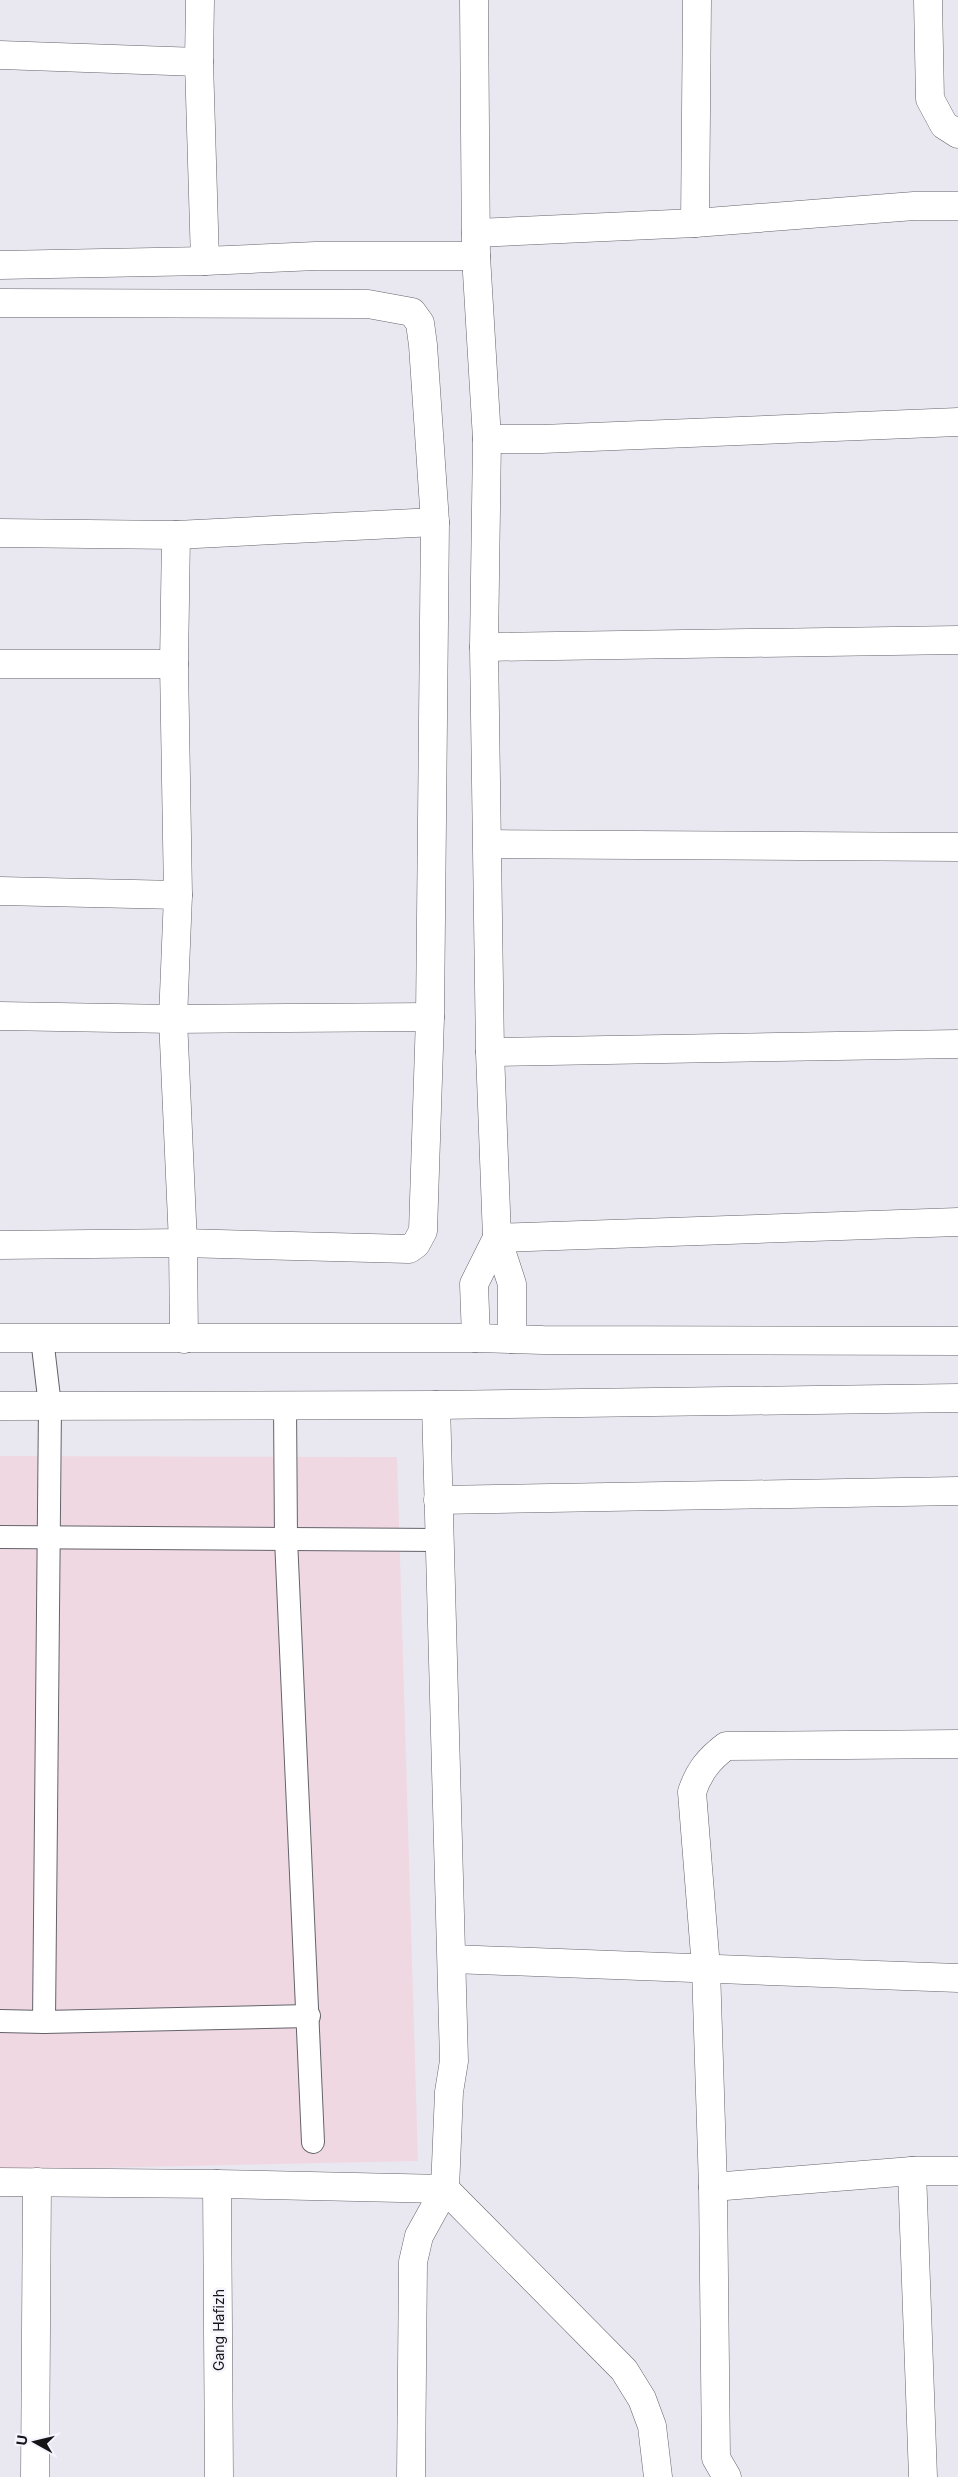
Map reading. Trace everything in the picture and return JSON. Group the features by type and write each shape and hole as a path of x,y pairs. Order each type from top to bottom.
{"street":[{"path":"200,0 199,62 205,261"},
{"path":"474,0 476,244 487,439 484,647 490,1052 497,1238 512,1284 512,1339"},
{"path":"695,222 697,0"},
{"path":"928,0 930,99 944,126 958,134"},
{"path":"0,55 199,62"},
{"path":"0,265 205,261 316,256 476,244 695,222 914,206 958,206"},
{"path":"0,303 368,304 412,312 420,323 423,345 436,522 430,1017 423,1232 416,1244 409,1249 183,1243 0,1245"},
{"path":"487,439 958,422"},
{"path":"0,533 176,536 436,522"},
{"path":"176,536 174,664 178,895 173,1019 183,1243 184,1338"},
{"path":"484,647 958,640"},
{"path":"0,664 174,664"},
{"path":"488,844 958,847"},
{"path":"0,891 178,895"},
{"path":"0,1016 173,1019 430,1017"},
{"path":"490,1052 958,1044"},
{"path":"497,1238 958,1222"},
{"path":"476,1338 474,1284 497,1238"},
{"path":"0,1338 958,1341"},
{"path":"0,1406 436,1405 958,1398"},
{"path":"411,2477 412,2262 420,2236 445,2190 449,2092 454,2061 438,1540 436,1405"},
{"path":"438,1500 958,1491"},
{"path":"727,2477 716,2458 713,2187 706,1968 692,1792 697,1775 710,1758 726,1746 958,1744"},
{"path":"452,1959 958,1978"},
{"path":"713,2187 912,2171 958,2171"},
{"path":"912,2171 923,2477"},
{"path":"0,2182 217,2184 445,2190 624,2370 642,2399 652,2426 658,2477"},
{"path":"36,2182 36,2477"},
{"name":"Gang Hafizh","path":"217,2184 219,2477"}],"lane":[{"path":"42,1338 50,1406 44,2022"},
{"path":"285,1405 286,1539 309,2016 313,2142"},
{"path":"0,1536 438,1540"},
{"path":"0,2020 44,2022 309,2016"}],"shaded area":[{"path":"0,1456 397,1457 418,2161 0,2170"}]}
